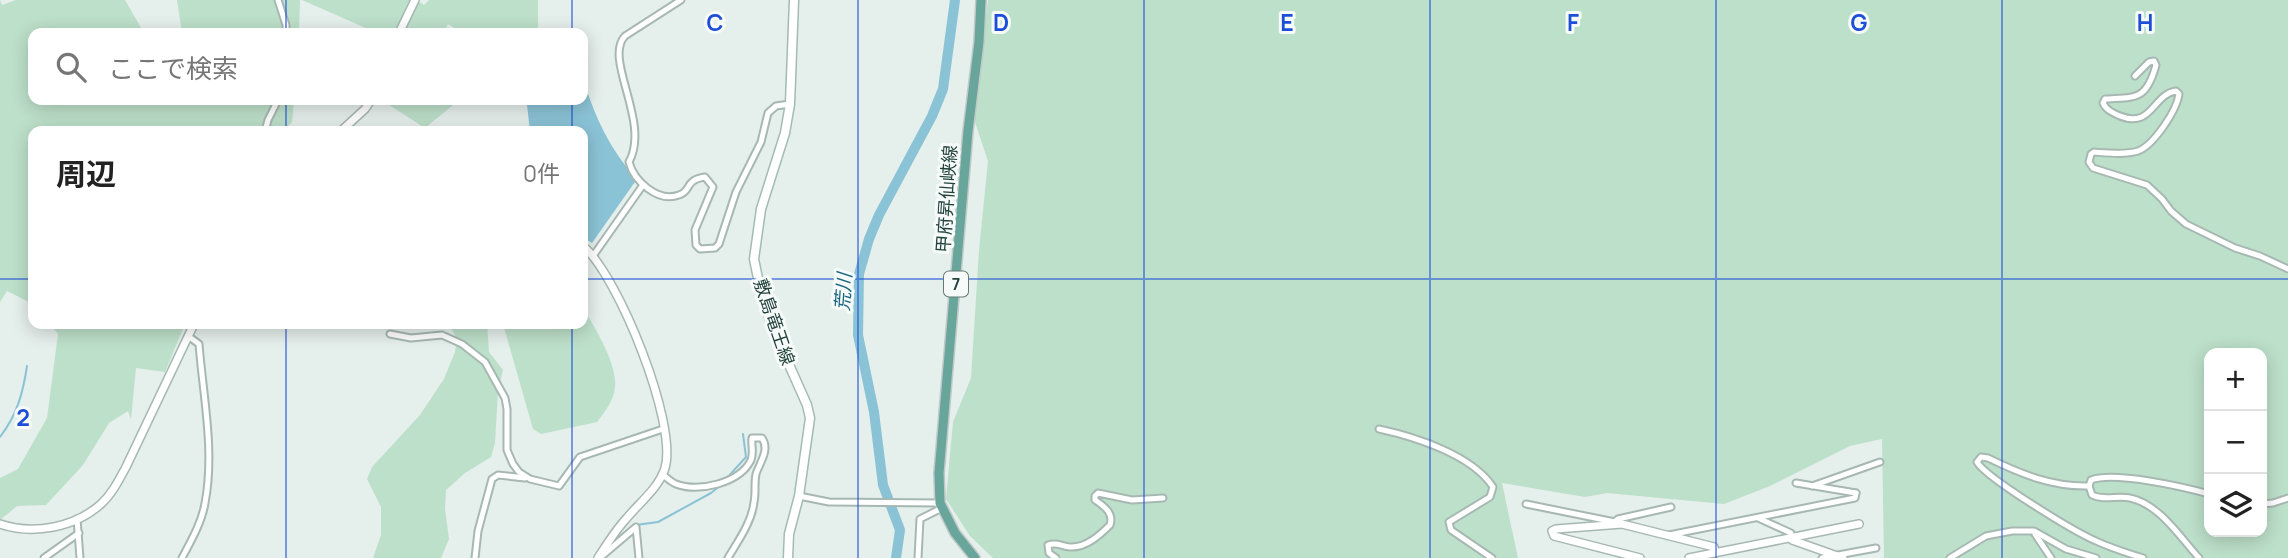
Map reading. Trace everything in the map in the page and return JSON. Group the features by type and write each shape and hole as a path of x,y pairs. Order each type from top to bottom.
{"main road":[{"name":"敷島竜王線","path":"788,558 789,534 799,496 810,418 807,405 774,331 761,293 754,259 761,209 785,133 790,104 794,0"},
{"name":"甲府昇仙峡線","path":"975,558 937,504 981,0"}],"street":[{"path":"278,0 286,28"},
{"path":"401,28 415,0"},
{"path":"681,0 625,36 618,47 618,57 634,117 635,152 629,162 630,168 652,192 668,197 679,195 697,178 705,177 713,187 695,230 696,245 701,248 715,248 719,244 736,192 761,142 768,113 776,106 790,104"},
{"path":"2135,76 2150,62 2154,61 2157,65 2146,90 2131,98 2105,99 2105,108 2119,116 2139,119 2169,93 2176,91 2179,99 2171,115 2153,139 2139,150 2094,152 2088,162 2093,168 2147,185 2186,224 2235,248 2288,269"},
{"path":"266,126 276,105"},
{"path":"346,126 368,105"},
{"path":"593,256 643,185"},
{"path":"588,251 636,335 653,386 667,456 662,474 619,527 599,558"},
{"path":"0,524 26,529 47,528 77,519 100,505 126,467 191,329"},
{"path":"390,334 411,338 442,335 462,344 485,362 505,398 509,457 519,472 530,479"},
{"path":"182,558 205,505 209,451 199,344 188,335"},
{"path":"475,558 477,534 492,480 498,475 559,486 580,457 663,429"},
{"path":"1379,429 1438,448 1468,463 1488,479 1493,487 1490,497 1448,522 1451,530 1492,558"},
{"path":"662,474 674,484 688,487 724,482 735,477 751,460 752,438 762,438 766,447 756,476 754,503 749,520 728,558"},
{"path":"2089,486 2055,484 2034,479 1988,458 1982,457 1977,462 1994,480 2085,536 2143,558"},
{"path":"1812,486 1880,463"},
{"path":"2199,558 2154,510 2128,497 2099,498 2092,495 2089,486 2091,480 2109,477 2204,493"},
{"path":"1666,536 1855,498 1856,493 1796,483"},
{"path":"1056,558 1049,553 1048,545 1058,543 1067,547 1079,547 1103,533 1110,525 1111,515 1105,506 1095,500 1098,492 1132,500 1163,498"},
{"path":"799,496 829,502 937,504"},
{"path":"2267,504 2288,498"},
{"path":"918,558 920,519 937,504"},
{"path":"1526,504 1714,547 1715,553"},
{"path":"1618,523 1618,519 1671,507"},
{"path":"1758,518 1791,533 1792,540 1839,557"},
{"path":"77,519 80,558"},
{"path":"1618,523 1556,529 1552,533 1554,536 1640,558"},
{"path":"1690,558 1859,524"},
{"path":"599,558 636,527 639,558"},
{"path":"1950,558 1986,536 2012,531 2034,531 2066,549 2096,558"},
{"path":"2034,531 2052,558"},
{"path":"44,558 79,533"},
{"path":"1822,558 1839,557 1876,548"}],"green space":[{"path":"0,0 2,5 16,0 125,0 141,28 28,28 28,105 294,105 292,122 288,126 28,126 28,302 7,291 0,302"},
{"path":"177,0 300,0 299,28 181,28"},
{"path":"302,0 416,0 424,5 429,0 538,0 537,28 454,28 448,24 446,28 366,28"},
{"path":"988,0 2288,0 2288,558 1884,558 1882,439 1850,446 1770,486 1724,504 1607,493 1585,497 1502,483 1518,558 993,558 970,536 946,499 953,422 971,378 988,161 973,116"},
{"path":"389,105 453,105 427,126 422,126"},
{"path":"588,316 614,372 613,397 597,422 541,434 533,429 504,329 588,329"},
{"path":"54,329 183,329 165,372 136,368 131,419 128,411 109,423 83,465 46,505 17,506 0,520 0,478 18,469 47,418 58,334"},
{"path":"452,329 487,329 489,352 503,370 491,457 465,473 446,490 445,509 449,539 441,558 373,558 381,535 381,507 367,479 372,467 420,415 444,379 455,352 457,339"}],"water":[{"path":"588,93 604,132 637,179 592,243 588,240 588,126 529,126 527,105 588,105"}],"waterway":[{"name":"荒川","path":"896,558 900,530 883,485 874,412 858,335 859,274 879,215 932,116 943,89 955,0"},
{"path":"0,437 18,403 27,366"},
{"path":"727,478 746,457 743,434"},
{"path":"636,525 658,522 721,485"}]}
